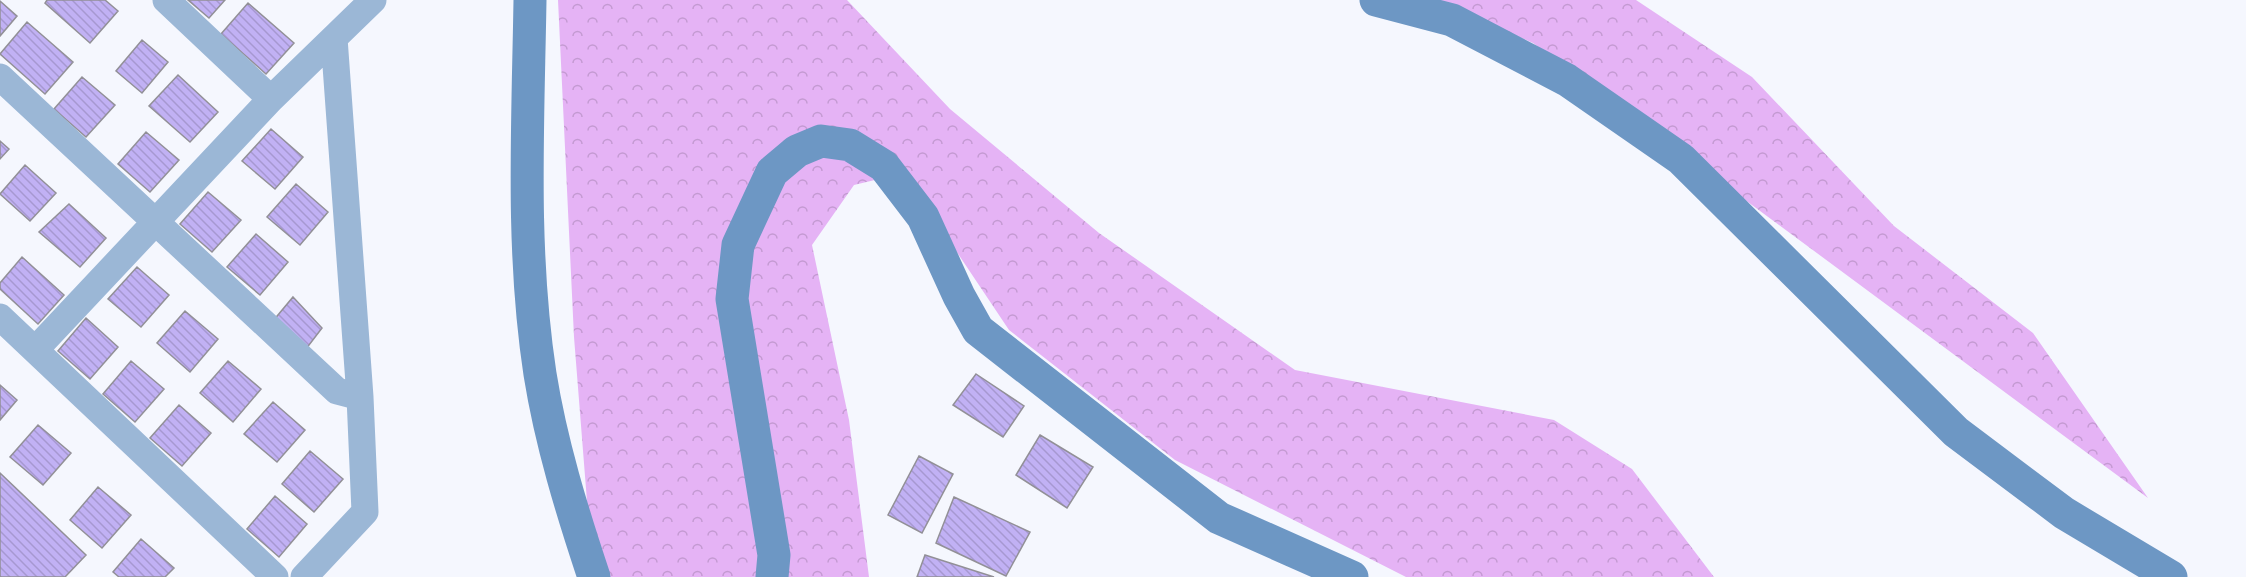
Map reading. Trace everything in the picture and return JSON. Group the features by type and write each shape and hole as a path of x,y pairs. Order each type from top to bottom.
{"street":[{"path":"166,0 271,99"},
{"path":"35,350 271,99 373,0"},
{"path":"530,0 526,202 540,374 572,511 594,577"},
{"path":"1376,0 1452,20 1567,80 1681,159 1956,432 2064,513 2171,577"},
{"path":"304,577 365,512 360,397 334,38"},
{"path":"0,77 337,391 360,397"},
{"path":"772,577 774,555 732,299 738,245 772,172 796,151 821,141 850,146 885,166 923,217 959,296 978,330 1219,518 1352,577"},
{"path":"0,317 275,577"}],"green space":[{"path":"558,0 847,0 950,109 1099,233 1295,370 1554,420 1632,469 1714,577 1406,577 1175,460 1009,330 904,173 854,185 812,245 849,420 869,577 593,577 574,337"},
{"path":"1435,0 1636,0 1752,77 1894,226 2033,333 2148,498 1533,43"}],"building":[{"path":"47,0 105,0 118,11 90,43 45,3"},
{"path":"188,0 225,0 209,18"},
{"path":"0,1 17,16 0,36"},
{"path":"248,3 294,43 266,74 221,34"},
{"path":"27,22 73,62 45,94 0,54"},
{"path":"142,40 168,62 142,93 116,71"},
{"path":"178,75 218,112 190,142 149,106"},
{"path":"82,77 115,105 86,137 54,109"},
{"path":"271,129 303,157 275,189 242,161"},
{"path":"146,132 179,160 150,192 118,164"},
{"path":"0,141 9,149 0,159"},
{"path":"25,165 56,193 30,221 0,194"},
{"path":"296,184 328,212 300,245 267,217"},
{"path":"208,192 241,220 212,252 180,224"},
{"path":"69,204 106,238 80,267 39,232"},
{"path":"256,234 288,262 260,295 227,267"},
{"path":"22,257 64,295 38,324 0,289 0,283"},
{"path":"137,267 169,295 141,327 108,299"},
{"path":"293,297 322,328 306,349 273,321"},
{"path":"185,311 218,339 190,372 157,343"},
{"path":"86,318 118,347 90,379 58,351"},
{"path":"131,361 164,389 135,422 103,394"},
{"path":"228,361 261,389 233,422 200,393"},
{"path":"976,374 1024,406 1003,437 953,405"},
{"path":"0,385 17,400 0,420"},
{"path":"273,402 305,430 277,462 244,434"},
{"path":"179,405 211,433 182,466 150,438"},
{"path":"38,425 71,453 43,485 10,457"},
{"path":"1040,435 1093,467 1067,508 1016,475"},
{"path":"310,451 343,479 314,512 282,484"},
{"path":"919,456 953,474 922,533 888,515"},
{"path":"0,473 86,555 65,577 0,577"},
{"path":"98,487 131,515 102,548 70,520"},
{"path":"275,496 307,524 279,557 247,529"},
{"path":"954,497 1030,532 1006,576 936,543"},
{"path":"141,539 174,568 165,577 119,577 113,572"},
{"path":"925,555 994,577 917,577"}]}
